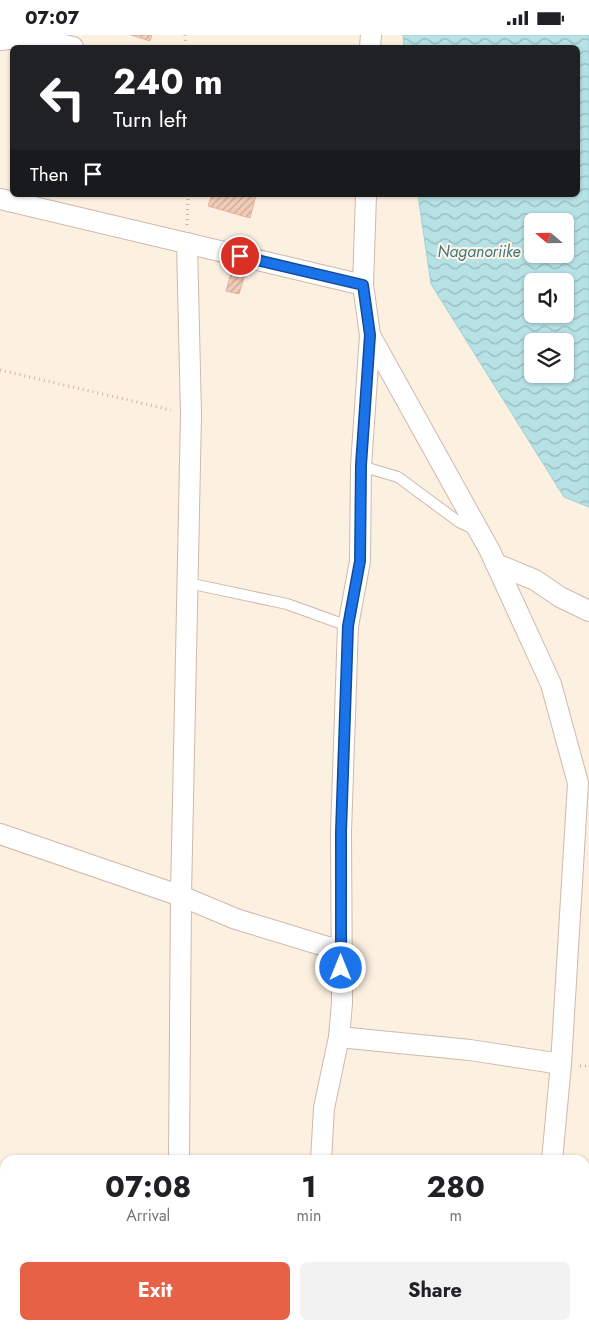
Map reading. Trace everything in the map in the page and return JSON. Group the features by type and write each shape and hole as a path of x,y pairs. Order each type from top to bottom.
{"street":[{"path":"0,40 25,35 65,45"},
{"path":"321,1155 324,1108 339,1037 342,1003 341,832 348,626 360,561 361,465 370,335 363,285 366,197"},
{"path":"0,199 363,285"},
{"path":"179,1155 181,896 191,415 187,243"},
{"path":"370,335 496,565 551,684 578,783 561,1064 552,1155"},
{"path":"496,565 535,580 560,597 589,611"},
{"path":"0,834 181,896 236,919 341,951"},
{"path":"339,1037 470,1050 561,1064"}],"lane":[{"path":"361,465 398,477 459,522 479,532"},
{"path":"188,583 287,604 348,626"}],"path":[{"path":"187,243 188,197"},
{"path":"0,370 191,415"}],"water":[{"name":"Naganoriike","path":"403,35 589,35 589,507 564,497 431,284 418,197 580,197 580,45 404,45"}],"building":[{"path":"131,35 152,35 150,41"},
{"path":"211,197 255,197 250,218 208,206"},
{"path":"232,270 246,271 239,294 226,291"}],"route":[{"path":"240,256 363,285 370,335 361,465 360,561 348,626 341,832 341,968"}]}
